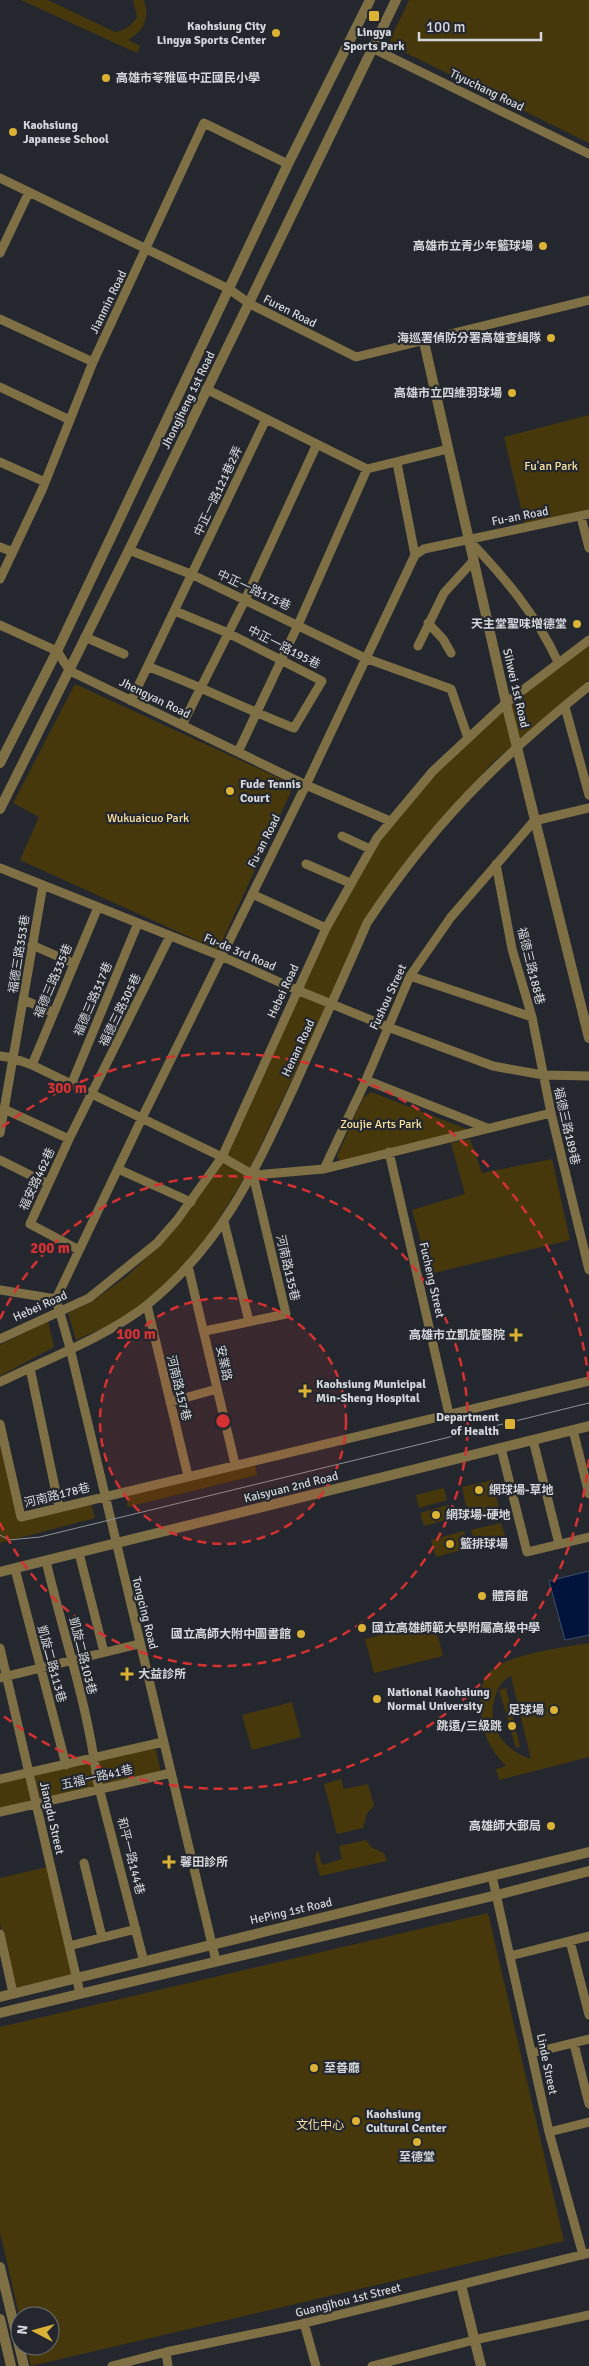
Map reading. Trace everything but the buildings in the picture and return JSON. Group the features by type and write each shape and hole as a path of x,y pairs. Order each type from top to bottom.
{"street":[{"name":"Jhongjheng 1st Road","path":"0,763 57,650 288,164 370,0"},
{"name":"Jhongjheng 1st Road","path":"0,809 129,550 206,389 250,304 374,50 396,0"},
{"name":"Tiyuchang Road","path":"374,50 589,154"},
{"name":"Jianmin Road","path":"0,579 45,482 93,362 204,123 288,164"},
{"name":"Furen Road","path":"0,178 229,289 250,304 356,358 589,300"},
{"path":"0,253 28,192"},
{"path":"0,319 93,362"},
{"name":"Sihwei 1st Road","path":"424,342 506,703 589,1038"},
{"path":"0,387 70,420"},
{"path":"206,389 367,469 448,449"},
{"name":"中正一路121巷2弄","path":"193,575 266,419"},
{"path":"182,725 245,600 317,444"},
{"path":"397,462 415,555"},
{"path":"0,463 45,482"},
{"path":"238,752 298,625 367,469"},
{"path":"585,516 589,548"},
{"name":"Fu-an Road","path":"56,1299 142,1118 306,785 415,555 424,549 585,516"},
{"path":"468,539 502,575 526,606 546,635 558,662"},
{"path":"0,547 13,552"},
{"name":"中正一路175巷","path":"129,550 193,575 365,658 451,689 468,738"},
{"path":"418,646 444,593 474,560"},
{"path":"131,701 193,575"},
{"name":"中正一路195巷","path":"149,667 201,687 257,714 294,728 322,681 228,633 175,610"},
{"path":"428,623 443,639 451,653"},
{"path":"0,625 57,650 70,670"},
{"path":"85,637 124,654"},
{"name":"Hebei Road","path":"0,1339 89,1298 124,1272 157,1243 191,1202 222,1157 326,928 370,849 390,821 433,771 506,703 589,640"},
{"name":"Jhengyan Road","path":"70,670 306,785 390,821"},
{"name":"Henan Road","path":"0,1382 119,1324 147,1305 188,1266 224,1222 253,1176 368,923 390,889 456,806 517,746 589,686"},
{"path":"565,707 589,795"},
{"path":"534,821 589,808"},
{"name":"Fushou Street","path":"324,1169 366,1080 410,976 451,916 534,821"},
{"path":"342,836 370,849"},
{"path":"306,864 350,883"},
{"name":"福德三路188巷","path":"496,864 512,949 532,1017 543,1075"},
{"name":"Fu-de 3rd Road","path":"0,868 221,956 297,990 388,1027 493,1066 543,1075 589,1076"},
{"name":"福德三路353巷","path":"0,1133 43,885"},
{"path":"252,894 326,928"},
{"name":"福德三路335巷","path":"32,1065 52,1012 98,907"},
{"name":"福德三路317巷","path":"71,1085 138,923"},
{"name":"福德三路305巷","path":"93,1094 170,936"},
{"path":"32,946 73,963"},
{"path":"410,976 532,1017"},
{"path":"24,1000 52,1012"},
{"path":"0,1056 13,1058 32,1065 222,1157 253,1176 324,1169 551,1113"},
{"name":"福德三路189巷","path":"543,1075 589,1270"},
{"path":"366,1080 487,1128"},
{"name":"福安路462巷","path":"79,1250 30,1224 69,1139 93,1094"},
{"path":"4,1109 69,1139"},
{"name":"Fucheng Street","path":"390,1152 449,1414"},
{"path":"0,1160 48,1184"},
{"path":"118,1169 191,1202"},
{"name":"河南路135巷","path":"205,1331 286,1314 253,1176"},
{"path":"224,1222 249,1321"},
{"name":"安業路","path":"188,1266 205,1331 235,1464"},
{"path":"0,1290 56,1299"},
{"name":"Tongcing Road","path":"56,1299 70,1348 115,1544 216,1961"},
{"name":"河南路157巷","path":"147,1305 188,1476"},
{"path":"30,1368 59,1507"},
{"path":"104,1497 235,1464 589,1381"},
{"path":"170,1402 217,1389"},
{"name":"河南路178巷","path":"0,1424 21,1517 104,1497"},
{"name":"Kaisyuan 2nd Road","path":"0,1572 589,1426"},
{"path":"573,1430 589,1494"},
{"path":"534,1440 559,1544"},
{"path":"502,1448 527,1552 589,1537"},
{"path":"79,1553 104,1652"},
{"name":"凱旋二路103巷","path":"46,1561 72,1659 94,1757"},
{"name":"凱旋二路113巷","path":"15,1569 66,1765"},
{"path":"3,1677 139,1644"},
{"name":"Jiangdu Street","path":"0,1648 3,1677 28,1773 80,1993"},
{"path":"0,1779 163,1742"},
{"name":"和平一路144巷","path":"94,1757 98,1780 144,1962"},
{"name":"五福一路41巷","path":"0,1812 171,1773"},
{"name":"HePing 1st Road","path":"0,1997 144,1962 212,1943 589,1852"},
{"path":"84,1863 102,1938"},
{"path":"0,2013 496,1895 589,1871"},
{"name":"Linde Street","path":"492,1876 549,2132 587,2254"},
{"path":"69,1946 136,1929"},
{"path":"0,1934 13,1993"},
{"path":"510,1956 589,1936"},
{"path":"570,1941 589,2015"},
{"path":"532,2054 589,2040"},
{"path":"574,2044 589,2104"},
{"path":"549,2132 589,2122"},
{"name":"Guangjhou 1st Street","path":"112,2366 166,2352 304,2323 587,2254"},
{"path":"0,2267 24,2366"},
{"path":"461,2285 481,2366"},
{"path":"372,2366 474,2340 589,2315"},
{"path":"0,2319 11,2366"},
{"path":"304,2323 316,2366"},
{"path":"166,2352 168,2366"}],"green space":[{"path":"21,0 48,0 115,32 128,27 137,17 133,0 144,0 146,18 142,28 128,40 140,46 137,53"},
{"path":"409,0 589,0 589,143 392,46 390,40"},
{"name":"Fu'an Park","path":"589,415 589,509 525,525 504,437"},
{"path":"589,644 589,680 492,763 420,843 388,887 320,1020 248,1172 207,1238 172,1278 141,1305 116,1322 76,1340 68,1313 91,1302 126,1277 160,1245 212,1168 312,956 380,840 435,773 504,709"},
{"name":"Wukuaicuo Park","path":"75,684 294,785 218,950 20,860 39,817 13,803"},
{"name":"Zoujie Arts Park","path":"371,1092 469,1130 340,1161 337,1156 363,1098"},
{"path":"470,1139 482,1173 552,1159 570,1240 430,1274 412,1210 465,1194 451,1143"},
{"path":"48,1321 54,1347 0,1376 0,1345"},
{"path":"0,1425 20,1521 91,1504 95,1518 0,1543"},
{"path":"255,1464 257,1475 127,1507 128,1495"},
{"path":"493,1480 499,1509 468,1516 462,1487"},
{"name":"網球場-硬地","path":"444,1488 447,1500 419,1508 416,1495"},
{"name":"網球場-硬地","path":"448,1505 452,1518 424,1526 420,1513"},
{"name":"籃排球場","path":"501,1523 506,1540 476,1548 471,1530"},
{"name":"籃排球場","path":"464,1531 468,1548 436,1557 431,1540"},
{"path":"434,1621 443,1656 374,1673 365,1639"},
{"name":"足球場","path":"589,1643 589,1757 499,1780 496,1769 506,1766 491,1747 481,1716 481,1697 485,1678 492,1670 503,1663 517,1658 532,1653","holes":["511,1676 531,1759 506,1745 500,1738 493,1721 496,1693 501,1684"]},
{"name":"跳遠/三級跳","path":"506,1688 520,1747 516,1748 499,1690"},
{"path":"292,1702 301,1737 252,1750 242,1715"},
{"path":"155,1746 161,1773 0,1809 0,1781"},
{"path":"341,1779 344,1789 368,1784 374,1806 367,1813 363,1828 337,1834 324,1784"},
{"path":"366,1840 371,1847 384,1853 387,1861 320,1876 315,1858 318,1850 322,1865 342,1859 339,1846"},
{"path":"47,1867 72,1975 14,1988 0,1923 0,1878"},
{"name":"文化中心","path":"488,1913 564,2241 31,2366 28,2356 60,2356 60,2306 17,2306 0,2232 0,2027"}],"water":[{"path":"589,1571 589,1635 565,1640 549,1581"}],"tram line":[{"path":"0,1535 9,1540 40,1537 589,1403"}],"place":[{"name":"Lingya Sports Park","path":"374,16"},
{"name":"Kaohsiung City Lingya Sports Center","path":"276,33"},
{"name":"高雄市苓雅區中正國民小學","path":"106,78"},
{"name":"Kaohsiung Japanese School","path":"13,132"},
{"name":"高雄市立青少年籃球場","path":"543,246"},
{"name":"海巡署偵防分署高雄查緝隊","path":"551,338"},
{"name":"高雄市立四維羽球場","path":"512,393"},
{"name":"天主堂聖味增德堂","path":"577,624"},
{"name":"Fude Tennis Court","path":"230,791"},
{"name":"高雄市立凱旋醫院","path":"516,1335"},
{"name":"Kaohsiung Municipal Min-Sheng Hospital","path":"305,1391"},
{"name":"Department of Health","path":"510,1424"},
{"name":"網球場-草地","path":"479,1490"},
{"name":"網球場-硬地","path":"436,1515"},
{"name":"籃排球場","path":"450,1544"},
{"name":"體育館","path":"482,1596"},
{"name":"國立高雄師範大學附屬高級中學","path":"362,1628"},
{"name":"國立高師大附中圖書館","path":"301,1634"},
{"name":"大益診所","path":"127,1674"},
{"name":"National Kaohsiung Normal University","path":"377,1699"},
{"name":"足球場","path":"554,1710"},
{"name":"跳遠/三級跳","path":"512,1726"},
{"name":"高雄師大郵局","path":"551,1826"},
{"name":"馨田診所","path":"169,1862"},
{"name":"至善廳","path":"314,2068"},
{"name":"Kaohsiung Cultural Center","path":"356,2121"},
{"name":"至德堂","path":"417,2142"}]}
